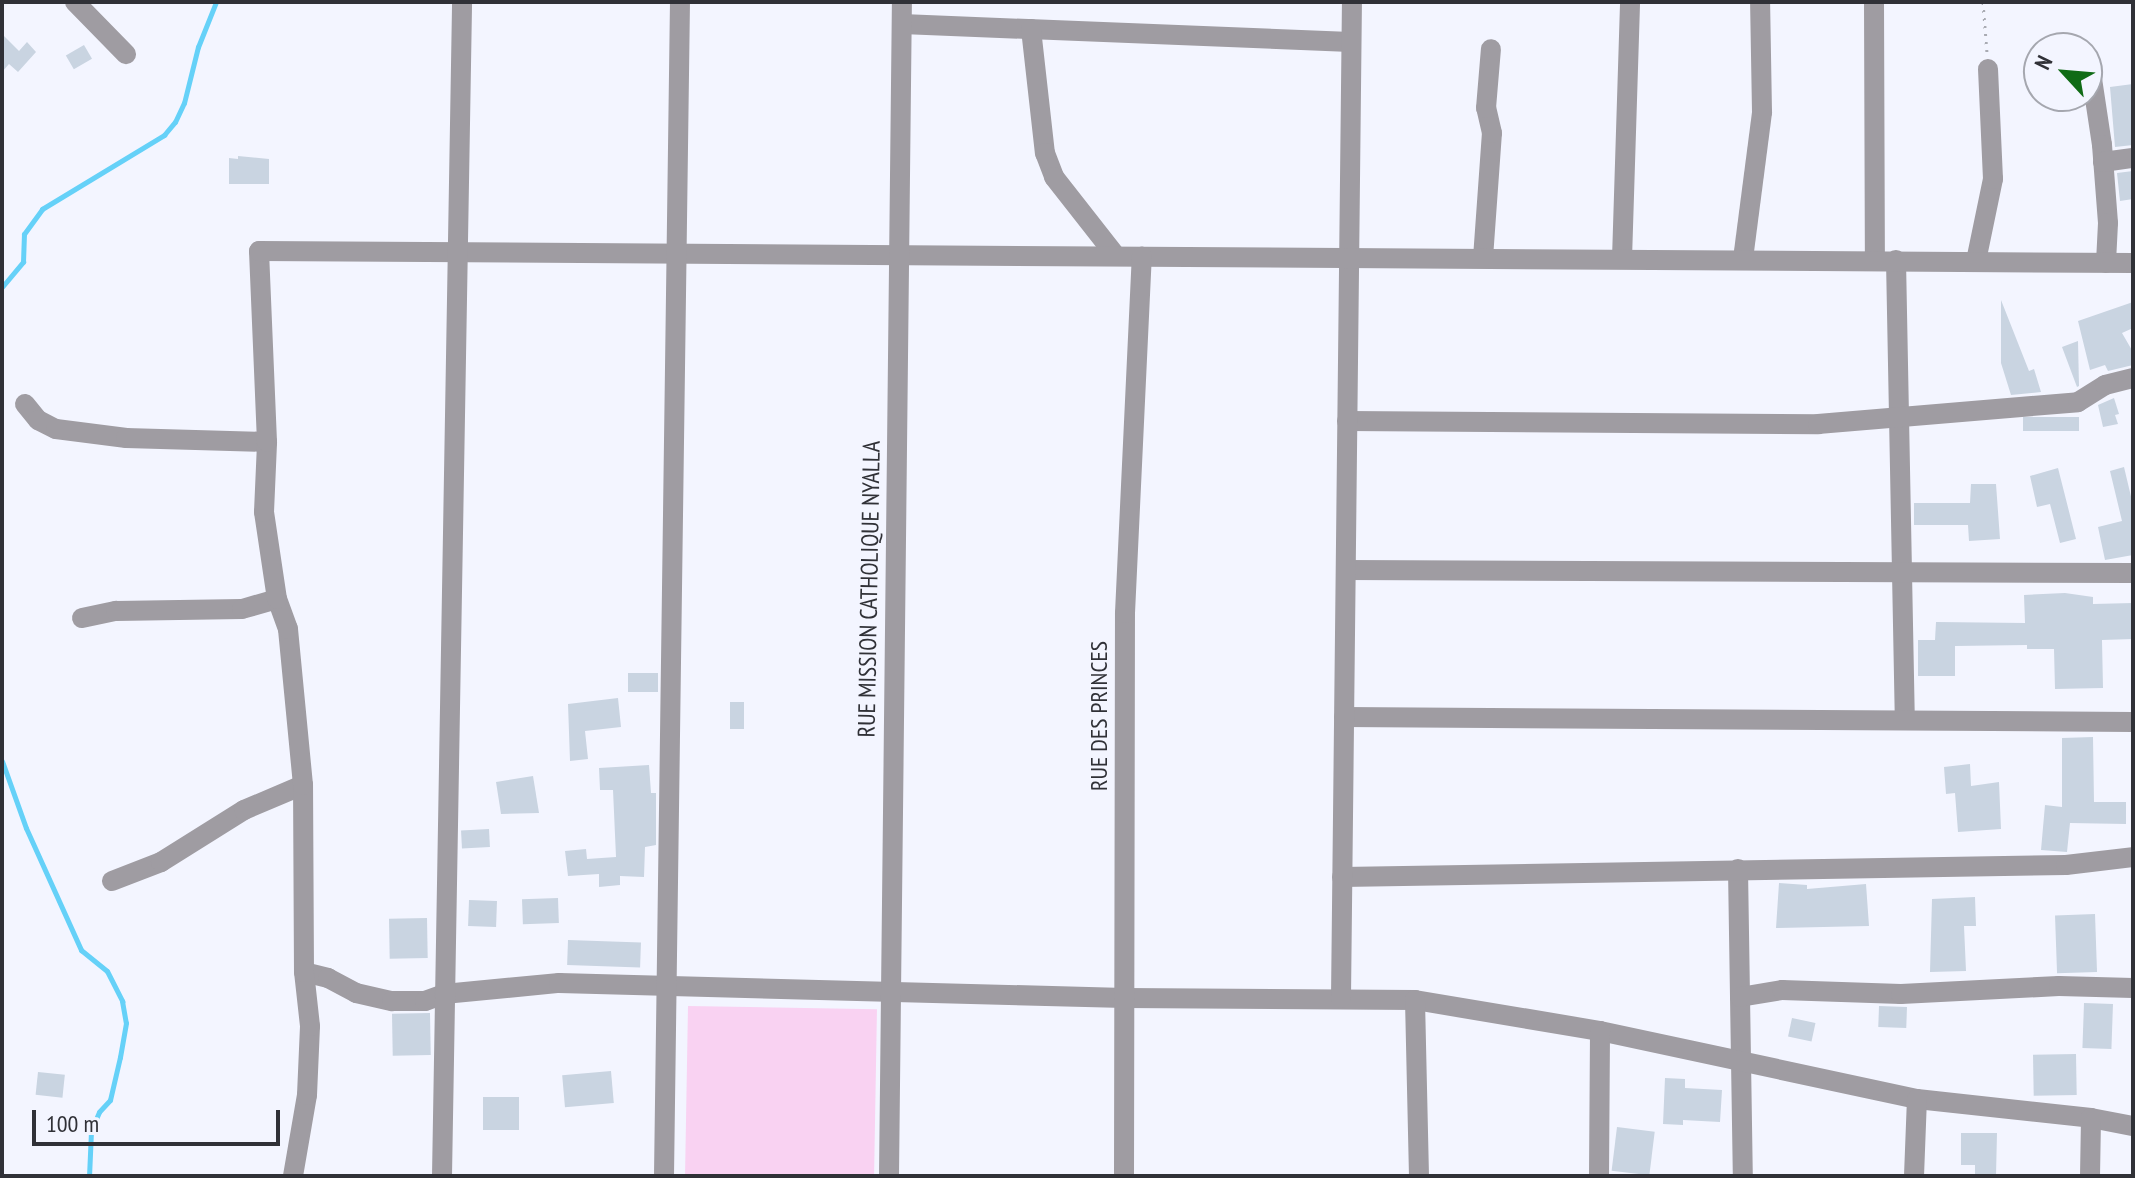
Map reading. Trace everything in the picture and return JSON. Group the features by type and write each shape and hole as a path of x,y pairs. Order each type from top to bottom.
{"street":[{"path":"75,2 126,54"},
{"path":"442,1176 462,2"},
{"path":"664,1176 680,2"},
{"name":"RUE MISSION CATHOLIQUE NYALLA","path":"889,1176 902,2"},
{"path":"1341,998 1352,2"},
{"path":"1622,259 1630,2"},
{"path":"1743,259 1762,112 1760,2"},
{"path":"1874,2 1875,260"},
{"path":"902,24 1351,42"},
{"path":"1031,29 1045,153 1054,177 1116,256"},
{"path":"1483,258 1492,133 1486,108 1491,49"},
{"path":"1976,261 1993,179 1988,69"},
{"path":"2096,112 2108,223 2106,263"},
{"path":"2103,162 2133,158"},
{"path":"293,1176 307,1095 310,1026 304,972 303,785 288,629 277,599 264,512 267,442 259,251 2133,263"},
{"name":"RUE DES PRINCES","path":"1124,1176 1125,613 1142,256"},
{"path":"1896,260 1905,719"},
{"path":"1347,421 1818,424 2078,402 2105,385 2133,378"},
{"path":"25,404 38,420 56,429 126,438 267,442"},
{"path":"1346,570 2133,573"},
{"path":"82,618 116,611 242,609 277,599"},
{"path":"1344,717 2133,722"},
{"path":"112,881 161,862 244,810 303,785"},
{"path":"1342,877 2066,865 2133,857"},
{"path":"1738,869 1743,1176"},
{"path":"304,972 328,978 356,993 392,1001 425,1001 444,994 559,983 1125,998 1415,1000 1600,1031 1917,1099 2091,1118 2133,1126"},
{"path":"1740,997 1782,990 1901,994 2059,986 2133,988"},
{"path":"1415,1000 1419,1176"},
{"path":"1599,1176 1600,1031"},
{"path":"1914,1176 1917,1099"},
{"path":"2090,1176 2091,1118"}],"path":[{"path":"1983,2 1988,69"}],"shaded area":[{"path":"688,1006 877,1009 874,1176 685,1176"}],"building":[{"path":"2,34 19,51 27,42 36,52 18,72 9,64 2,72"},
{"path":"84,45 92,59 74,69 66,56"},
{"path":"2133,84 2133,145 2115,147 2110,87"},
{"path":"238,156 269,159 269,184 229,184 229,158 238,159"},
{"path":"2133,171 2133,199 2120,201 2117,173"},
{"path":"2001,300 2029,371 2034,369 2041,392 2011,395 2001,363"},
{"path":"2133,302 2133,328 2122,333 2133,352 2133,365 2108,371 2105,365 2090,370 2078,321"},
{"path":"2078,341 2079,386 2077,387 2062,347"},
{"path":"2114,398 2119,414 2115,415 2118,424 2103,427 2098,405"},
{"path":"2023,417 2079,417 2079,431 2023,431"},
{"path":"2124,467 2133,505 2133,555 2105,560 2098,527 2122,521 2110,471"},
{"path":"2058,468 2076,539 2060,543 2050,504 2037,507 2030,476"},
{"path":"1971,484 1996,484 2000,539 1969,541 1968,525 1914,525 1914,503 1970,503"},
{"path":"2065,593 2093,597 2093,604 2133,603 2133,639 2102,640 2103,688 2055,689 2054,649 2027,649 2027,645 1955,646 1955,676 1918,676 1918,640 1935,640 1936,622 2025,623 2024,595"},
{"path":"628,673 658,673 658,692 628,692"},
{"path":"618,698 621,727 585,731 588,759 570,761 568,704"},
{"path":"730,702 744,702 744,729 730,729"},
{"path":"2093,737 2094,802 2126,802 2126,824 2070,823 2067,852 2041,850 2045,805 2062,807 2062,738"},
{"path":"1970,764 1971,786 1999,782 2001,829 1958,832 1955,793 1946,794 1944,767"},
{"path":"649,765 651,793 656,793 656,845 645,847 644,877 620,876 620,885 599,887 599,874 568,876 565,851 586,849 587,859 616,857 613,790 600,790 599,768"},
{"path":"533,776 539,813 501,814 496,782"},
{"path":"489,829 490,847 462,848 461,830"},
{"path":"1779,883 1807,885 1807,889 1866,884 1869,926 1776,928"},
{"path":"1975,897 1976,926 1964,926 1966,971 1930,972 1932,899"},
{"path":"558,898 559,923 523,924 522,899"},
{"path":"469,900 497,901 496,927 468,926"},
{"path":"2095,914 2097,972 2057,973 2055,915"},
{"path":"427,918 428,958 390,959 389,919"},
{"path":"568,940 641,943 640,968 567,965"},
{"path":"2084,1003 2113,1004 2111,1049 2082,1048"},
{"path":"1879,1006 1907,1007 1906,1028 1878,1027"},
{"path":"430,1013 431,1055 393,1056 392,1014"},
{"path":"1792,1018 1815,1023 1812,1042 1788,1037"},
{"path":"2076,1054 2077,1095 2034,1096 2033,1055"},
{"path":"611,1071 614,1103 565,1107 562,1075"},
{"path":"38,1072 65,1075 62,1098 36,1095"},
{"path":"1665,1078 1685,1079 1685,1088 1722,1090 1720,1122 1683,1120 1683,1125 1663,1124"},
{"path":"483,1097 519,1097 519,1130 483,1130"},
{"path":"1617,1127 1655,1132 1649,1175 1612,1171"},
{"path":"1961,1133 1997,1133 1996,1176 1975,1176 1975,1165 1961,1165"}],"waterway":[{"path":"2,287 23,262 24,234 42,209 164,135 175,122 184,103 198,47 216,2"},
{"path":"2,761 26,828 81,950 107,971 122,1001 126,1023 120,1057 110,1100 99,1112 91,1131 89,1176"}]}
